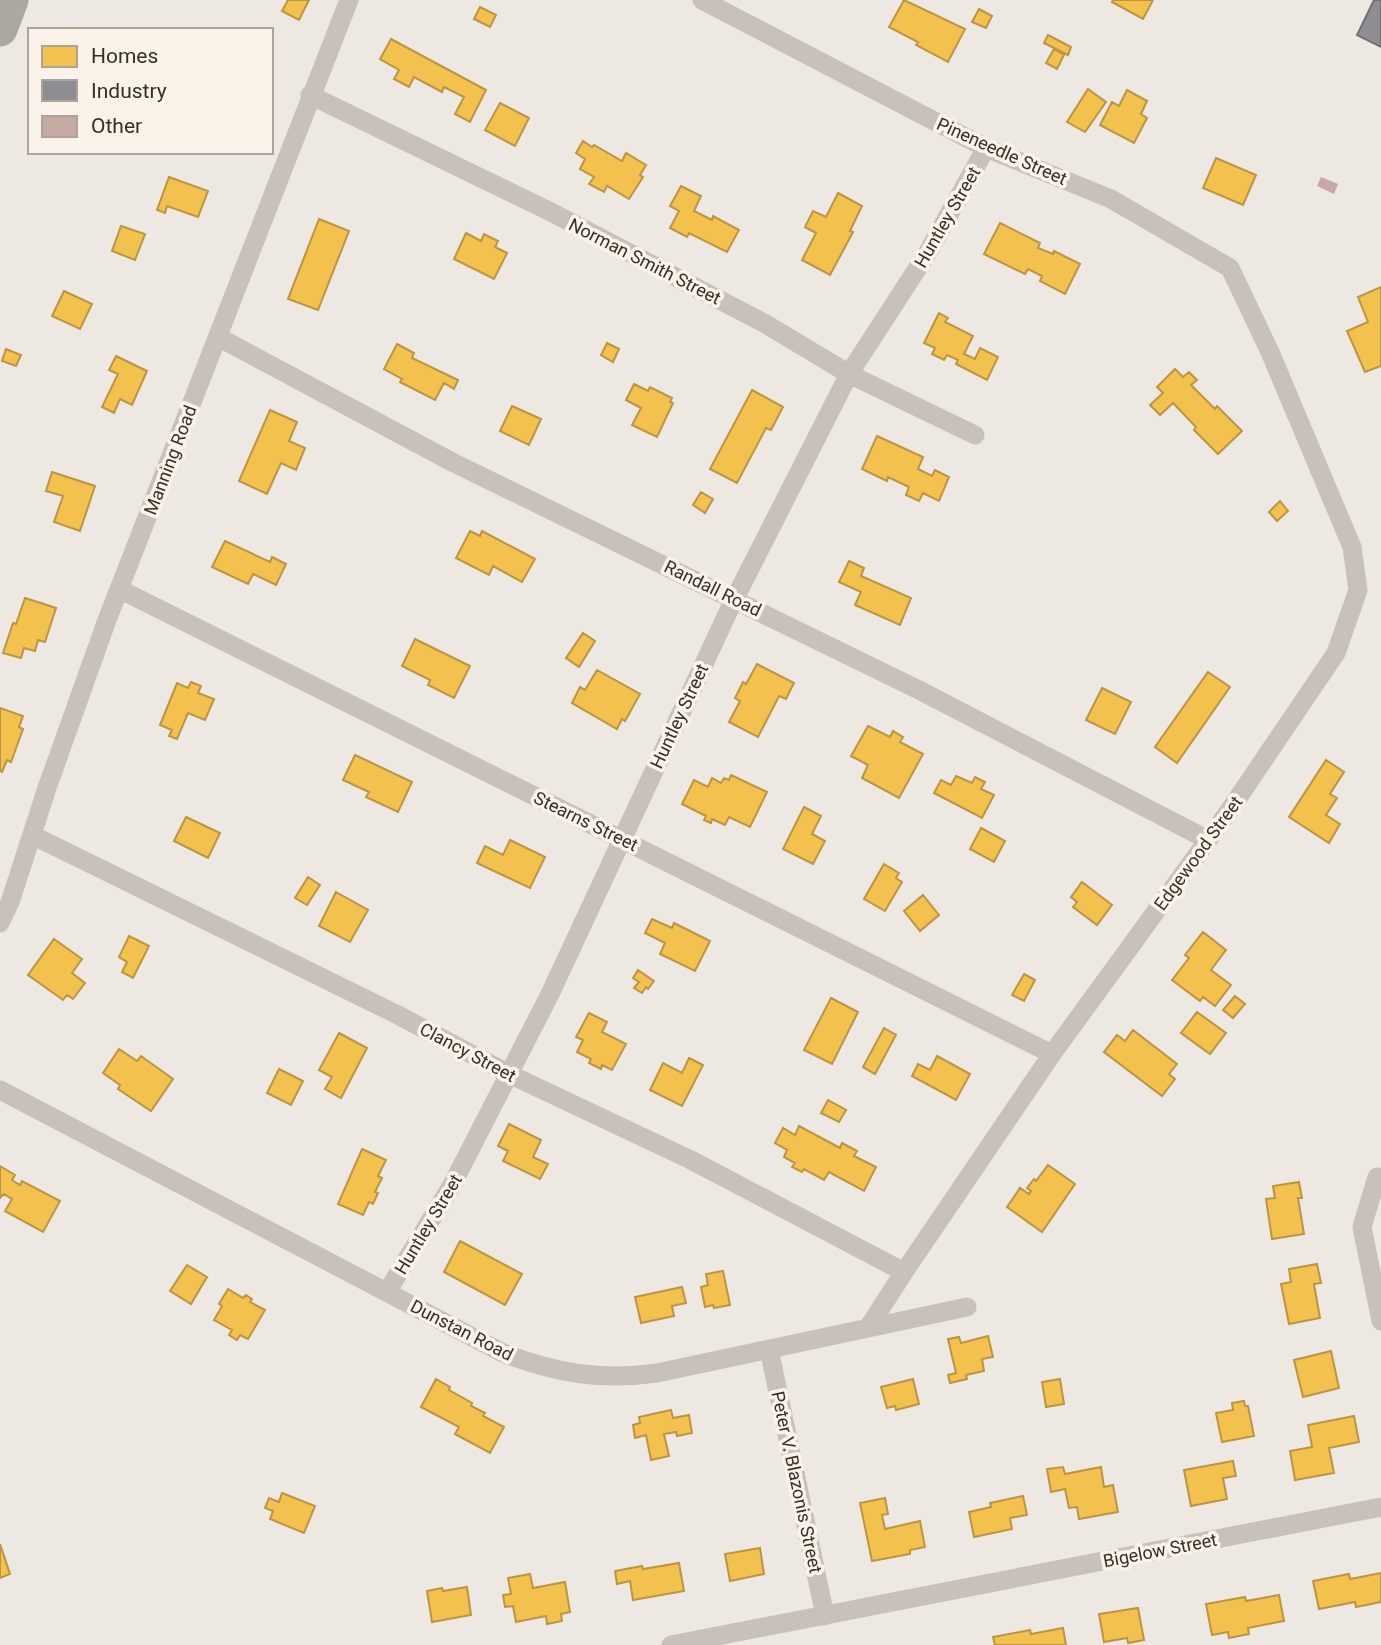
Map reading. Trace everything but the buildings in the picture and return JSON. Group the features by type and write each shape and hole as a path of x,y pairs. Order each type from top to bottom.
{"highway":[{"path":"0,29 11,0"}],"street":[{"name":"Manning Road","path":"0,923 10,902 119,589 349,0"},
{"name":"Pineneedle Street","path":"702,0 986,148 1111,199 1230,268 1265,340"},
{"name":"Norman Smith Street","path":"310,95 549,211 764,323 849,374 975,435"},
{"name":"Huntley Street","path":"387,1292 452,1185 555,984 734,599 849,374 928,252 986,148"},
{"name":"Randall Road","path":"218,337 452,462 919,690 1208,840"},
{"name":"Edgewood Street","path":"869,1328 1052,1054 1208,840 1336,653 1358,590 1352,547 1265,340"},
{"name":"Stearns Street","path":"119,589 1052,1054"},
{"name":"Clancy Street","path":"32,835 398,1015 509,1074 691,1160 904,1272"},
{"name":"Dunstan Road","path":"0,1090 503,1353 532,1364 607,1378 657,1373 967,1307"},
{"path":"1377,1177 1362,1227 1381,1321"},
{"name":"Peter V. Blazonis Street","path":"769,1349 825,1616"},
{"name":"Bigelow Street","path":"671,1645 1381,1507"}]}
